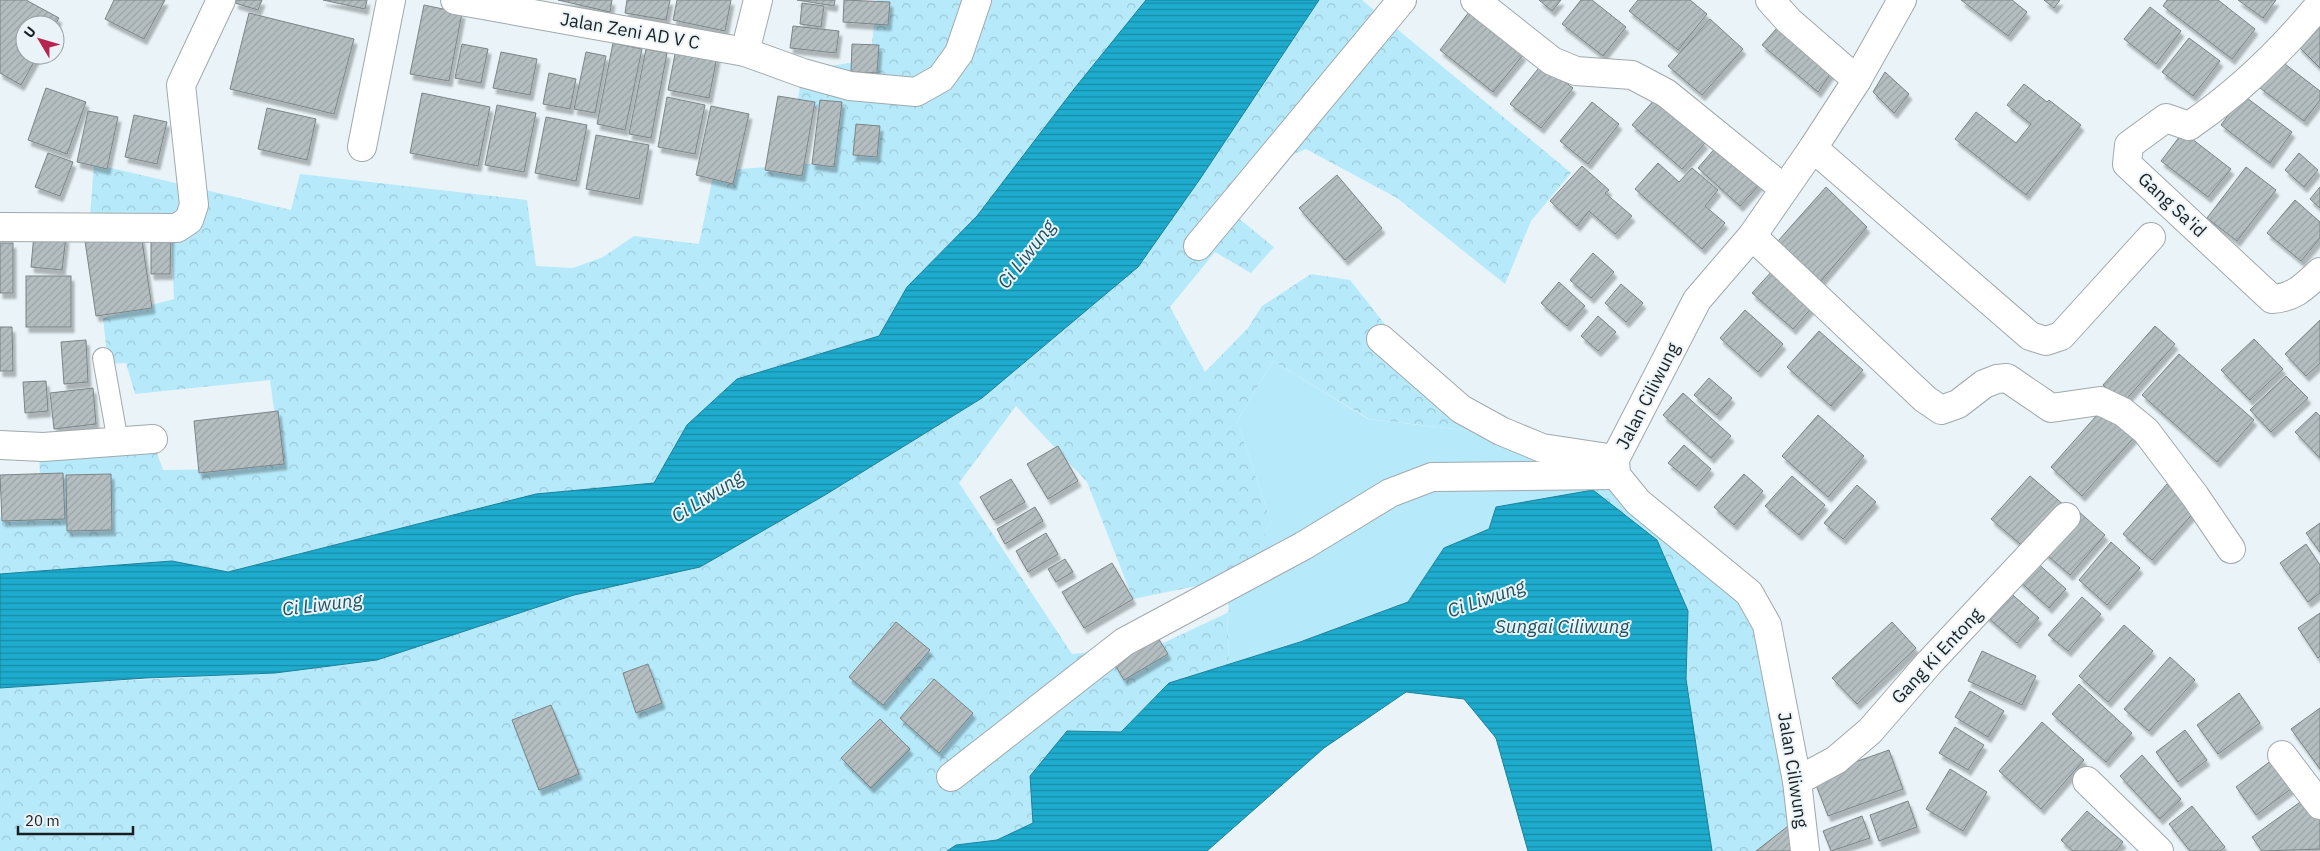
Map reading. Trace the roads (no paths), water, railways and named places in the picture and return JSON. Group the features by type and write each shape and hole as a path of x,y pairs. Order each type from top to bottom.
{"street":[{"path":"0,227 177,228 189,220 194,205 181,85 221,0"},
{"path":"362,147 390,0"},
{"name":"Jalan Zeni AD V C","path":"455,0 745,52 803,73 850,86 916,92 941,78 959,53 977,0"},
{"path":"745,52 758,0"},
{"path":"1198,246 1402,0"},
{"path":"1475,0 1552,61 1576,71 1632,75 1666,93 1783,188"},
{"path":"1770,0 1789,21 1857,80"},
{"name":"Jalan Ciliwung","path":"1805,851 1797,780 1767,625 1749,593 1638,502 1616,467 1697,300 1752,236 1857,80 1902,0"},
{"name":"Gang Sa'id","path":"2320,4 2293,36 2236,92 2208,114 2189,126 2166,118 2129,145 2127,153 2127,164 2272,299 2284,299 2296,295 2320,272"},
{"path":"1812,148 2030,336 2046,341 2060,336 2151,237"},
{"path":"1752,236 1925,399 1941,410 1958,404 1984,384 1997,379 2007,378 2051,408 2100,401 2123,412 2146,432 2195,496 2231,549"},
{"path":"1381,339 1461,409 1501,431 1542,448 1616,467"},
{"path":"0,445 43,447 153,439"},
{"path":"951,777 1124,642 1302,546 1390,493 1432,478 1616,467"},
{"name":"Gang Ki Entong","path":"1797,780 1836,760 1870,731 1923,670 2066,517"},
{"path":"2282,754 2320,805"},
{"path":"2087,781 2159,851"}],"lane":[{"path":"103,358 118,442"}],"water":[{"name":"Ci Liwung","path":"1146,0 1319,0 1200,179 1138,267 982,398 825,495 700,567 574,595 377,660 275,673 146,678 0,688 0,574 172,561 228,572 536,494 654,483 687,425 737,379 879,336 907,287 977,216 1074,89"},
{"name":"Sungai Ciliwung","path":"1593,490 1657,540 1688,611 1686,679 1712,851 1528,851 1496,738 1464,699 1406,692 1324,748 1207,851 947,851 956,845 997,840 1033,823 1030,776 1067,731 1121,732 1169,683 1300,642 1408,602 1444,548 1489,529 1496,507"}]}
